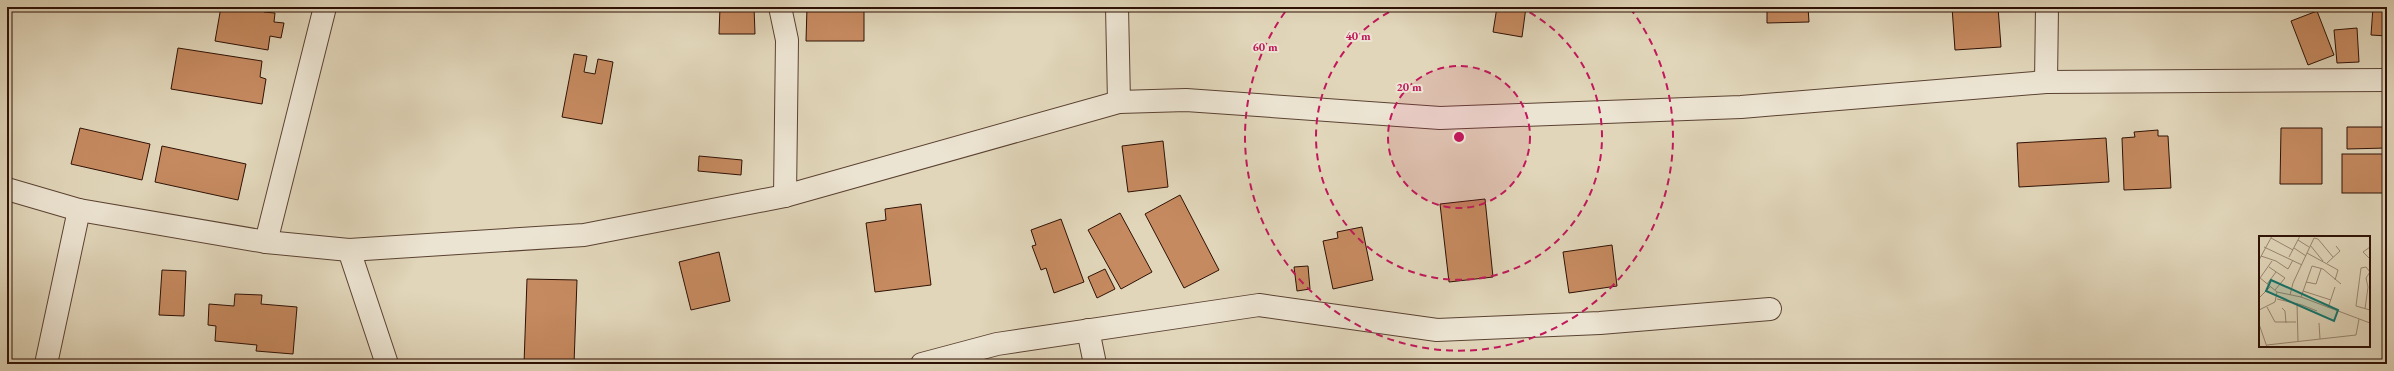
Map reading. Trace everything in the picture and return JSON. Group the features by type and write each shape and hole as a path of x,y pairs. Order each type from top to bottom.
{"street":[{"path":"266,242 325,7"},
{"path":"780,7 786,40 785,196"},
{"path":"1117,7 1119,102"},
{"path":"2046,7 2046,82"},
{"path":"7,189 79,210 266,242 349,250 584,236 785,196 1119,102 1186,100 1440,118 1741,107 2046,82 2387,80"},
{"path":"46,364 79,210"},
{"path":"349,250 387,364"},
{"path":"922,364 997,344 1259,305 1437,330 1600,323 1770,309"},
{"path":"1088,330 1095,364"}],"building":[{"path":"221,7 265,7 264,12 275,13 274,22 284,23 281,38 270,36 268,50 215,41"},
{"path":"720,7 754,7 755,34 719,34"},
{"path":"807,7 864,7 864,41 806,41"},
{"path":"1497,7 1526,7 1522,37 1493,32"},
{"path":"1767,7 1808,7 1809,22 1767,23"},
{"path":"1952,7 1998,7 2001,47 1955,50"},
{"path":"2373,7 2387,7 2387,36 2371,35"},
{"path":"2317,11 2334,55 2308,65 2291,21"},
{"path":"2357,28 2359,62 2337,63 2334,30"},
{"path":"178,48 262,61 260,77 266,79 262,104 171,89"},
{"path":"574,54 587,56 584,72 595,74 598,59 613,62 602,124 562,117"},
{"path":"2347,127 2387,127 2387,148 2347,149"},
{"path":"80,128 150,144 142,180 71,164"},
{"path":"2281,128 2322,128 2322,184 2280,184"},
{"path":"2158,130 2158,136 2168,136 2171,188 2124,190 2122,138 2135,137 2134,132"},
{"path":"2106,138 2109,182 2019,187 2017,143"},
{"path":"1163,141 1168,187 1128,192 1122,146"},
{"path":"162,146 246,164 238,200 155,182"},
{"path":"2342,154 2387,154 2387,193 2342,193"},
{"path":"699,156 742,160 741,175 698,171"},
{"path":"1180,195 1219,270 1184,288 1145,214"},
{"path":"1485,199 1493,277 1449,282 1440,204"},
{"path":"921,204 931,285 875,292 866,223 886,220 885,209"},
{"path":"1120,213 1152,272 1121,289 1088,230"},
{"path":"1061,219 1084,282 1054,293 1046,268 1041,270 1032,246 1036,245 1031,230"},
{"path":"1362,227 1373,280 1333,289 1323,241 1338,238 1337,232"},
{"path":"1612,245 1617,286 1569,293 1563,252"},
{"path":"719,252 730,301 691,310 679,262"},
{"path":"1308,266 1310,289 1297,291 1294,267"},
{"path":"1105,269 1115,289 1097,298 1088,277"},
{"path":"162,270 186,271 184,316 159,315"},
{"path":"527,279 577,280 574,364 524,364"},
{"path":"235,294 262,295 261,304 297,307 293,354 256,351 257,345 215,341 216,326 208,325 209,304 234,306"}]}
